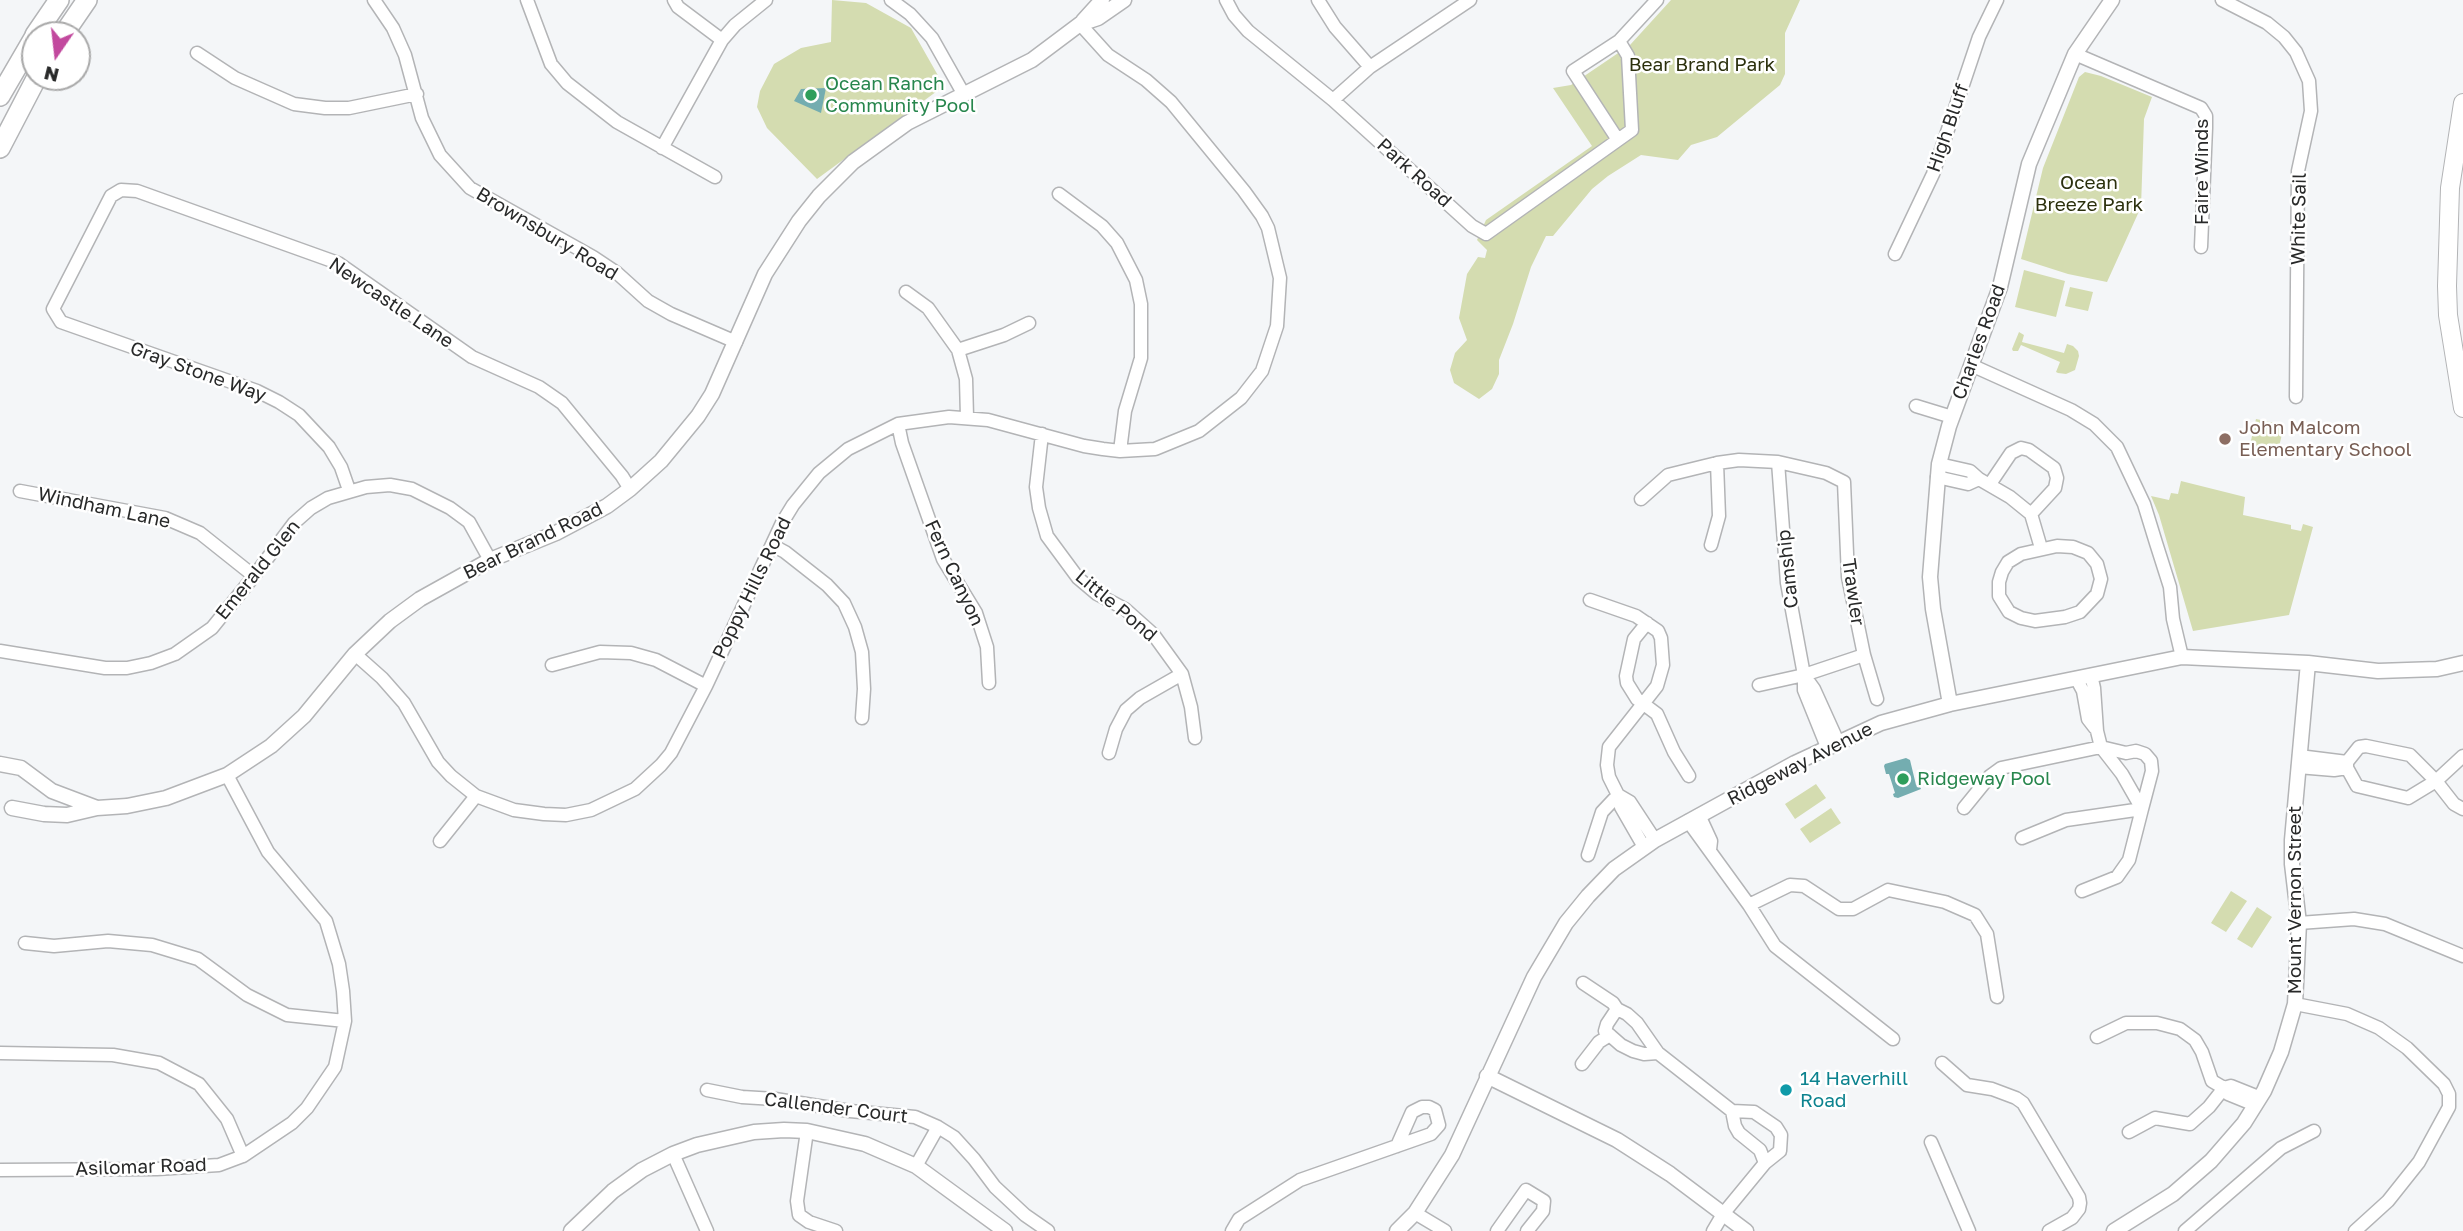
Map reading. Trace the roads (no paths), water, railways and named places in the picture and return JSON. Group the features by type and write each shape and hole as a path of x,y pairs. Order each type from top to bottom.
{"main road":[{"path":"45,21 59,0"},
{"path":"73,21 87,0"},
{"path":"0,96 21,59"},
{"path":"0,148 30,91"},
{"path":"2463,103 2450,188 2447,286 2448,315 2463,408"}],"street":[{"name":"Brownsbury Road","path":"374,0 393,29 405,55 422,118 440,155 470,188 593,257 660,308 736,342"},
{"path":"527,0 551,64 567,83 618,122 715,177"},
{"path":"674,0 678,7 722,40"},
{"path":"662,148 722,40 751,10 766,0"},
{"path":"891,0 910,13 932,38 963,93"},
{"path":"1080,24 1089,0"},
{"path":"1080,24 1102,0"},
{"name":"Bear Brand Road","path":"12,808 67,815 97,808 127,806 166,798 226,775 271,746 304,716 355,654 390,621 420,599 490,560 556,533 607,506 661,461 698,416 712,394 765,274 819,195 853,162 907,123 1032,60 1080,24 1098,18 1124,0"},
{"name":"Park Road","path":"1226,0 1234,15 1248,31 1334,100 1472,226 1486,234 1632,130 1628,57 1619,41"},
{"path":"1318,0 1335,27 1370,67"},
{"path":"1334,100 1370,67 1469,0"},
{"path":"1618,140 1573,71 1619,41 1657,0"},
{"name":"High Bluff","path":"1895,254 1933,174 1979,37 1997,0"},
{"name":"Charles Road","path":"1950,704 1930,577 1938,471 1953,414 1977,368 2000,287 2029,164 2076,54 2112,0"},
{"name":"White Sail","path":"2222,0 2267,23 2284,37 2296,52 2309,81 2311,111 2298,171 2296,397"},
{"name":"Poppy Hills Road","path":"355,654 382,678 404,703 438,762 476,796 514,810 566,815 590,810 635,789 661,765 680,738 793,505 819,473 848,449 898,424 931,418 967,417 1042,433 1084,446 1120,451 1155,449 1185,438 1217,419 1241,398 1262,371 1269,354 1277,326 1280,278 1270,236 1262,216 1217,157 1160,91 1146,79 1118,64 1080,24"},
{"path":"197,53 235,78 294,104 349,108 417,94"},
{"name":"Faire Winds","path":"2076,54 2200,108 2206,116 2201,247"},
{"name":"Newcastle Lane","path":"53,309 111,196 121,190 137,191 338,263 472,357 538,387 562,403 630,489"},
{"path":"1059,194 1102,226 1116,243 1136,280 1141,304 1141,358 1125,411 1120,451"},
{"path":"906,292 928,308 958,350 966,379 967,417"},
{"name":"Gray Stone Way","path":"53,309 61,322 257,391 279,402 299,415 329,447 341,467 349,490"},
{"path":"958,350 1004,335 1029,323"},
{"path":"1977,368 2071,410 2094,424 2117,447 2144,504 2170,587 2173,619 2182,657"},
{"path":"1918,403 1953,414"},
{"name":"Fern Canyon","path":"898,424 902,443 943,559 976,613 987,647 989,683"},
{"name":"Little Pond","path":"1042,433 1036,487 1047,536 1078,578 1097,594 1125,609 1153,634 1182,674 1191,707 1195,738"},
{"path":"1938,471 1968,484 1984,482 2011,453 2021,448 2029,450 2054,468 2057,478 2055,488 2031,514"},
{"path":"1642,499 1668,475 1739,460 1778,462"},
{"name":"Trawler","path":"1778,462 1826,473 1844,482 1848,577 1864,655 1877,699"},
{"name":"Camship","path":"1778,462 1787,583 1804,675 1814,689 1832,744"},
{"path":"1712,545 1718,516 1717,463"},
{"path":"1984,482 2031,514 2041,548"},
{"name":"Emerald Glen","path":"0,652 105,668 127,668 175,654 212,628 293,523 319,503 349,490 390,485 412,489 432,498 469,522 490,560"},
{"name":"Windham Lane","path":"20,491 165,518 200,533 254,576"},
{"path":"772,545 827,584 844,603 862,652 862,718"},
{"path":"2073,547 2088,553 2097,564 2101,579 2097,594 2080,612 2066,617 2035,621 2021,618 2009,612 2003,605 1999,596 2001,572 2008,562 2021,554 2041,548 2073,547"},
{"path":"1590,600 1624,611 1647,623 1658,631 1661,638 1663,656 1657,686 1609,747 1609,777 1618,795 1630,802 1650,844"},
{"path":"1647,623 1634,639 1626,676 1630,691 1657,714 1689,776"},
{"path":"552,665 600,652 631,653 656,660 706,686"},
{"path":"1759,685 1804,675 1864,655"},
{"name":"Ridgeway Avenue","path":"1397,1231 1415,1213 1452,1155 1534,977 1566,923 1614,869 1694,818 1832,744 1881,723 1950,704 2182,657 2308,663 2378,671 2437,669 2463,663"},
{"name":"Mount Vernon Street","path":"2116,1230 2199,1173 2234,1136 2257,1101 2281,1052 2295,1004 2299,923 2292,864 2308,663"},
{"path":"1109,753 1116,729 1126,710 1140,698 1182,674"},
{"path":"2084,677 2094,688 2101,747 2122,774 2141,809"},
{"path":"1964,808 1982,784 2001,768 2101,747 2145,754 2151,761 2152,771 2129,860 2117,877 2082,891"},
{"path":"2347,765 2359,747 2410,755 2454,804 2463,809"},
{"path":"2347,765 2357,786 2408,798 2436,781 2463,756"},
{"path":"2299,761 2347,765"},
{"name":"Bear Brand Road","path":"0,764 20,768 52,791 97,808"},
{"name":"Asilomar Road","path":"0,1170 219,1165 243,1156 272,1139 307,1108 335,1068 345,1021 339,964 326,921 268,852 226,775"},
{"path":"1588,855 1602,812 1618,795"},
{"path":"440,841 476,796"},
{"path":"2022,838 2066,820 2141,809"},
{"path":"1694,818 1711,841 1710,850 1775,946 1893,1039"},
{"path":"1749,905 1790,885 1804,886 1839,909 1853,909 1888,890 1945,902 1975,915 1986,934 1997,997"},
{"path":"2299,923 2354,919 2385,924 2463,956"},
{"path":"26,943 54,946 108,941 152,945 198,959 247,995 287,1015 345,1021"},
{"path":"1583,983 1627,1014 1637,1023 1658,1053 1732,1111 1754,1112 1776,1127 1781,1135 1780,1151 1765,1163 1723,1214 1713,1231"},
{"path":"2295,1004 2347,1014 2379,1028 2407,1048 2444,1084 2449,1094 2449,1107 2419,1162 2388,1201 2355,1231"},
{"path":"1617,1009 1606,1024 1605,1031 1633,1051 1644,1054 1658,1053"},
{"path":"2097,1037 2126,1023 2157,1023 2180,1029 2194,1040 2202,1052 2213,1081 2224,1088"},
{"path":"1582,1064 1599,1042 1610,1035"},
{"path":"0,1053 113,1055 159,1063 199,1084 227,1119 243,1156"},
{"path":"1942,1063 1967,1085 1992,1089 2023,1103 2079,1197 2079,1209 2072,1218 2049,1231"},
{"path":"1487,1076 1617,1140 1670,1174 1745,1231"},
{"path":"2129,1132 2155,1118 2190,1124 2209,1107 2224,1088 2231,1086 2257,1101"},
{"name":"Callender Court","path":"707,1090 850,1111 915,1117 938,1126 954,1137 995,1187 1025,1215 1048,1231"},
{"path":"1732,1111 1739,1133 1760,1150 1765,1163"},
{"path":"916,1166 938,1126"},
{"path":"807,1131 797,1201 799,1215 836,1231"},
{"path":"571,1231 613,1191 642,1170 673,1154 697,1145 754,1132 807,1131 865,1144 916,1166 1005,1231"},
{"path":"2185,1231 2281,1148 2314,1131"},
{"path":"1931,1142 1969,1231"},
{"path":"1232,1231 1240,1219 1300,1180 1396,1146"},
{"path":"673,1154 706,1231"},
{"path":"1497,1231 1527,1190 1544,1201 1543,1211 1527,1231"},
{"path":"1415,1213 1445,1231"}],"water":[{"name":"Ocean Ranch Community Pool","path":"826,88 821,113 794,101 801,89"},
{"name":"Ridgeway Pool","path":"1906,758 1910,760 1916,785 1919,784 1921,789 1894,797 1889,774 1886,774 1884,766"}],"place":[{"name":"Ocean Ranch Community Pool","path":"811,95"},
{"name":"John Malcom Elementary School","path":"2225,439"},
{"name":"Ridgeway Pool","path":"1903,779"},
{"name":"14 Haverhill Road","path":"1786,1090"}],"park label":[{"name":"Bear Brand Park","path":"1702,65"},
{"name":"Ocean Breeze Park","path":"2089,194"}]}
